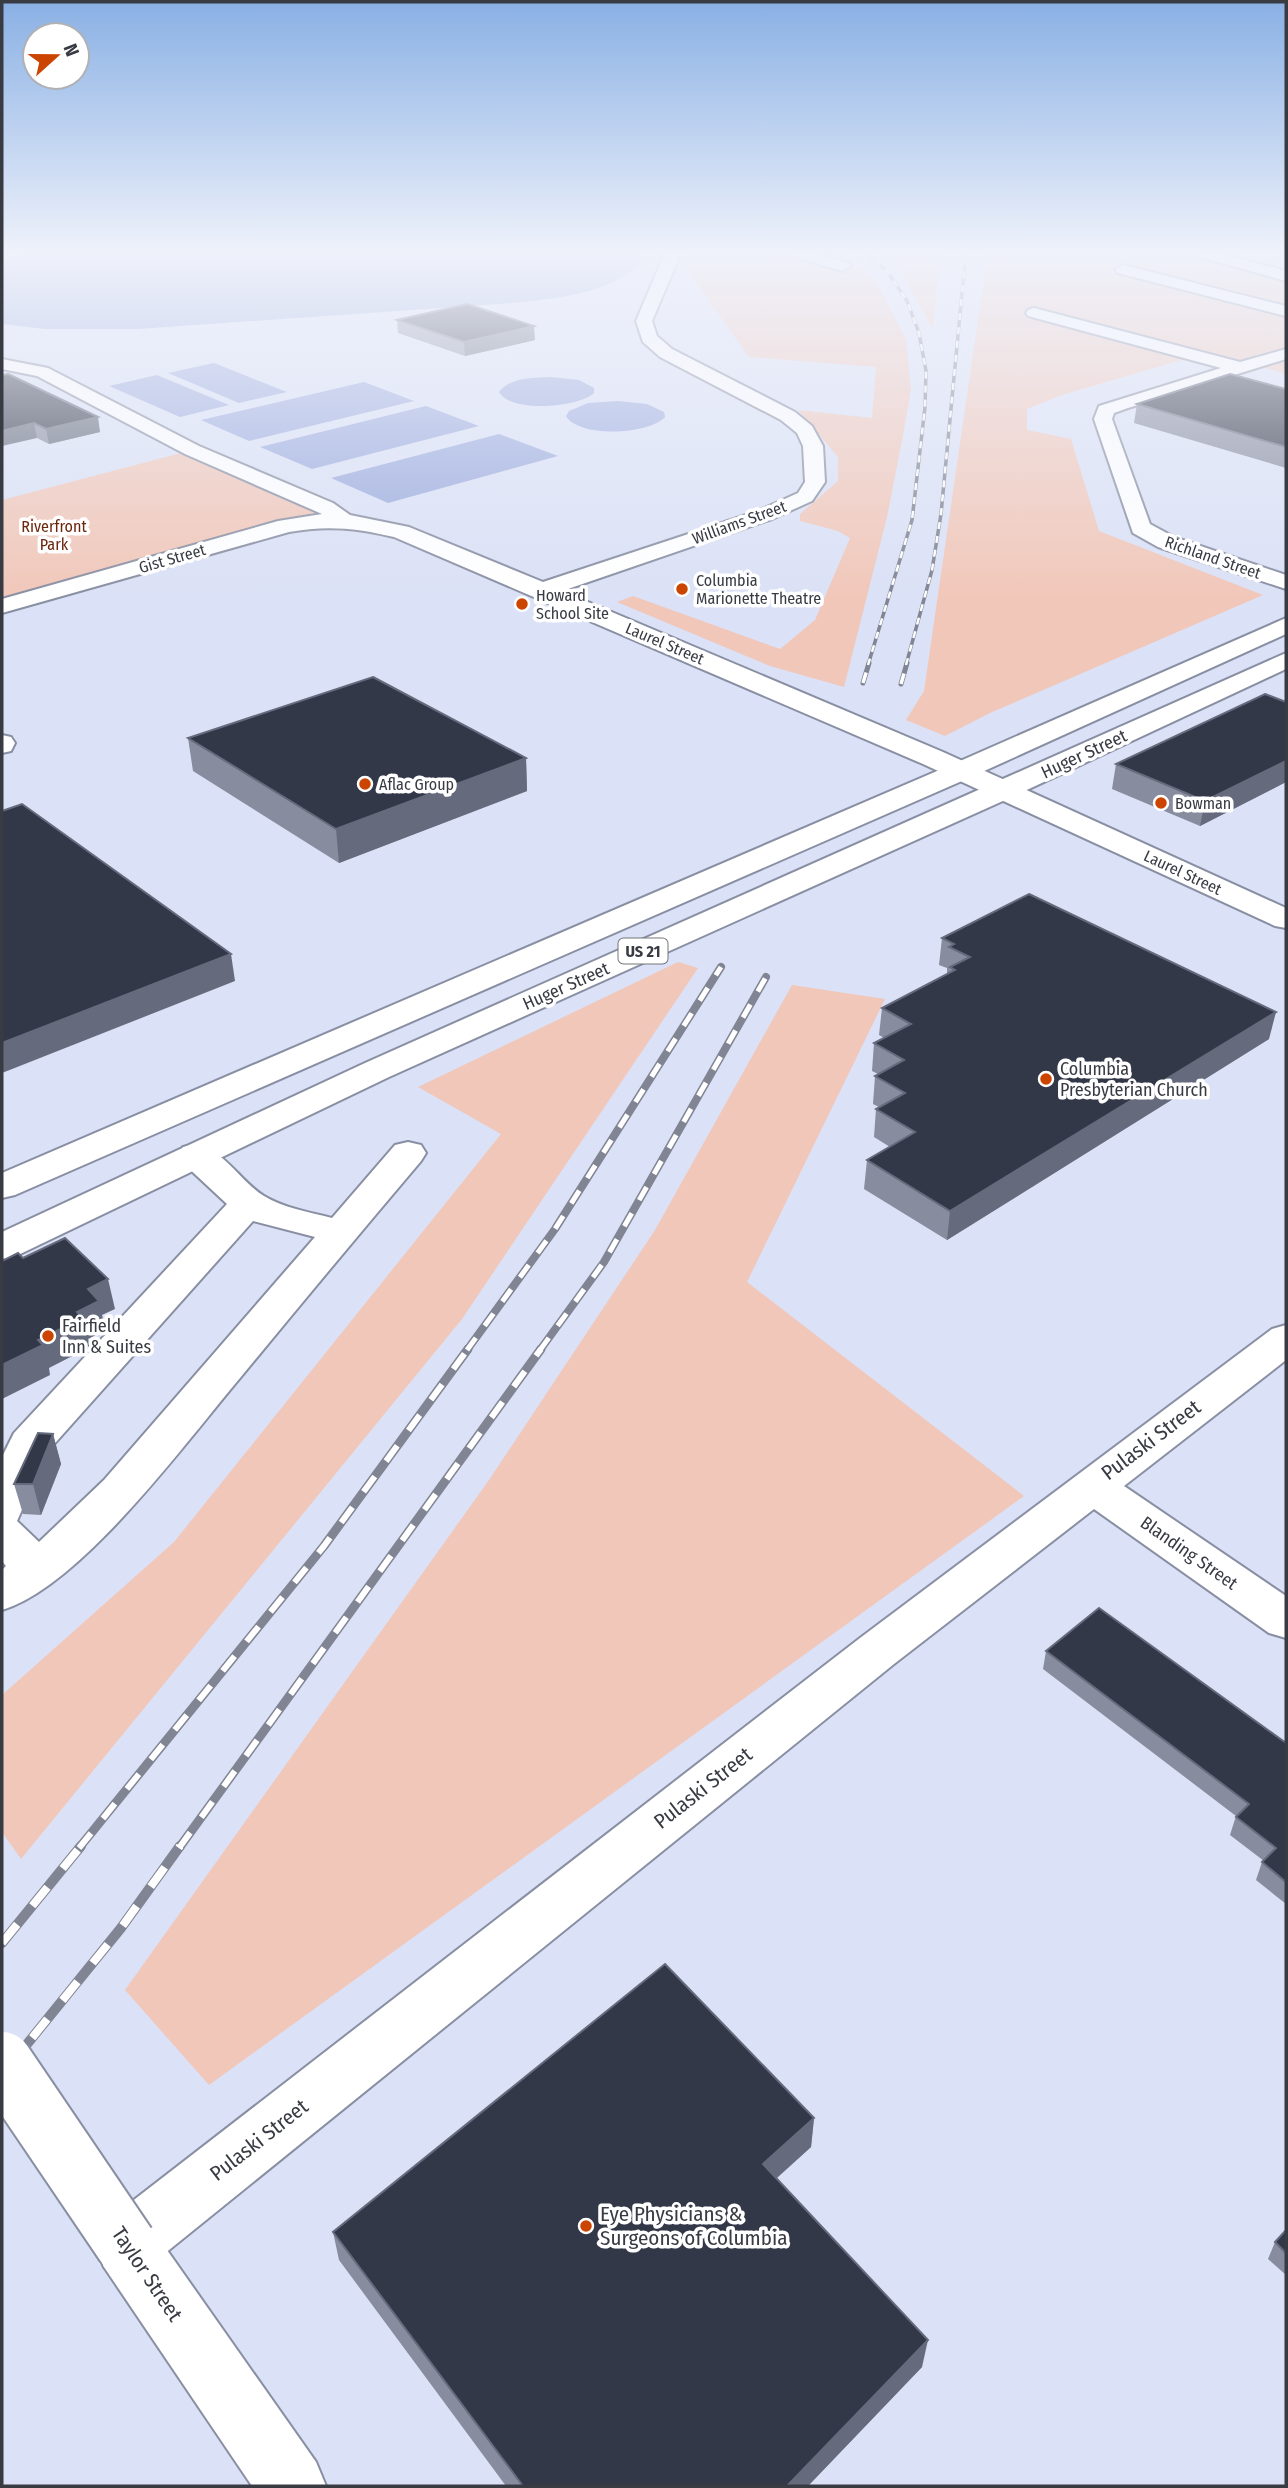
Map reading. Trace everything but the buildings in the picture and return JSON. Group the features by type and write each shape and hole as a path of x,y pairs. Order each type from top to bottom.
{"main road":[{"name":"Laurel Street","path":"18,367 42,372 192,450 326,507 343,520 401,532 542,590 1004,790 1286,919"},
{"name":"Williams Street","path":"542,590 765,515 805,498 815,482 813,446 805,430 788,416 693,367"},
{"path":"1241,367 1275,376"},
{"name":"Richland Street","path":"1241,367 1106,410 1103,419 1141,528 1166,542 1286,582"},
{"name":"Gist Street","path":"2,606 283,527 320,520 343,520"},
{"name":"Huger Street","path":"2,1186 961,771 1286,625"},
{"name":"Huger Street","path":"2,1247 377,1070 1004,790 1286,660"},
{"path":"2,1533 20,1581 85,1527 120,1492 408,1153"},
{"path":"197,1155 248,1203 265,1212 341,1233"},
{"path":"2,1509 29,1444 248,1203"},
{"name":"Pulaski Street","path":"126,2245 877,1651 1091,1485 1286,1339"},
{"name":"Blanding Street","path":"1091,1485 1286,1620"},
{"name":"Taylor Street","path":"2,2062 292,2486"}],"green space":[{"path":"876,367 909,367 911,390 887,517 844,687 770,666 617,602 633,596 780,649 815,620 850,538 838,531 800,521 800,514 838,481 838,457 798,410 872,418"},
{"path":"971,367 1157,367 1062,395 1027,409 1027,430 1071,439 1099,531 1263,595 990,713 945,736 906,720 924,691"},
{"path":"1262,367 1286,367 1286,374"},
{"name":"Riverfront Park","path":"181,453 316,511 305,517 2,600 2,500"},
{"path":"678,962 698,968 462,1319 21,1859 2,1832 2,1695 174,1542 501,1134 418,1087"},
{"path":"792,985 885,999 747,1282 1024,1496 209,2085 125,1990 489,1480 655,1230"}],"water":[{"path":"195,367 224,367 287,392 239,403 168,373"},
{"path":"157,375 229,405 180,417 109,386"},
{"path":"551,377 579,380 594,388 594,393 560,405 530,406 506,399 499,392 509,383"},
{"path":"364,382 414,401 249,441 201,420"},
{"path":"618,401 647,404 664,412 665,417 644,428 614,432 585,428 573,423 566,416 569,411 588,403"},
{"path":"426,406 479,426 312,469 260,447"},
{"path":"499,434 558,456 388,503 331,478"}],"railway":[{"path":"868,665 912,520 925,407 925,367"},
{"path":"906,665 932,570 941,514 955,367"},
{"path":"863,683 869,663"},
{"path":"901,684 907,663"},
{"path":"467,1350 555,1229 721,967"},
{"path":"540,1350 604,1262 766,977"},
{"path":"79,1848 324,1546 468,1349"},
{"path":"179,1848 541,1349"},
{"path":"2,1943 81,1846"},
{"path":"2,2075 121,1928 180,1846"}],"place":[{"name":"Columbia Marionette Theatre","path":"682,589"},
{"name":"Howard School Site","path":"522,604"},
{"name":"Aflac Group","path":"365,784"},
{"name":"Bowman","path":"1161,803"},
{"name":"Columbia Presbyterian Church","path":"1046,1079"},
{"name":"Fairfield Inn & Suites","path":"48,1336"},
{"name":"Eye Physicians & Surgeons of Columbia","path":"586,2226"}]}
